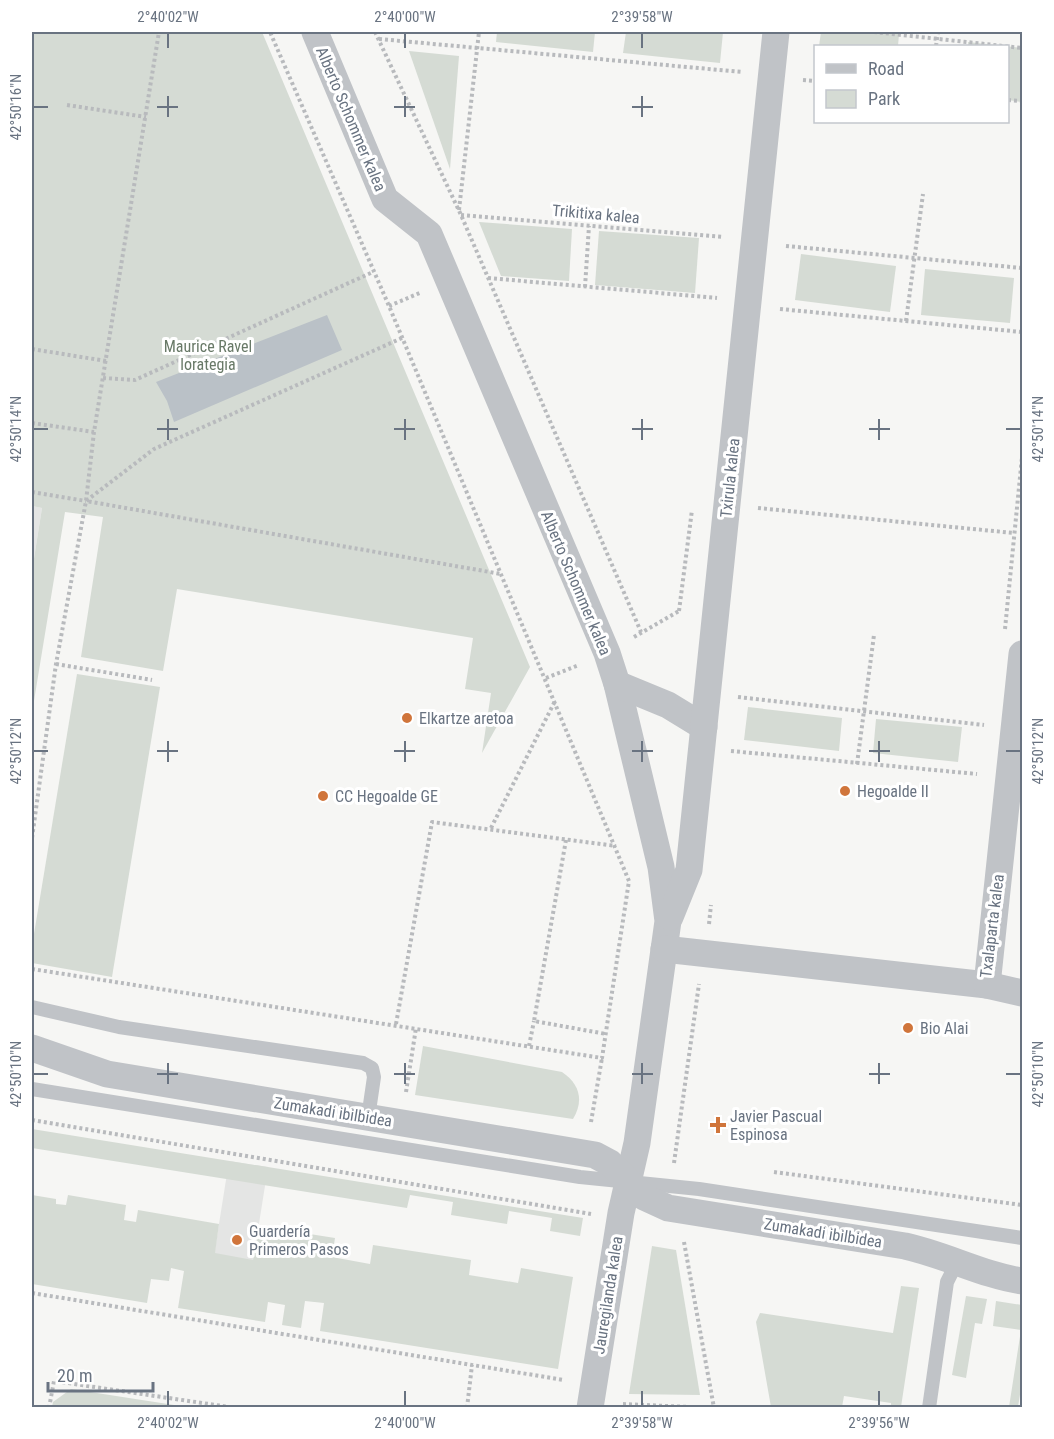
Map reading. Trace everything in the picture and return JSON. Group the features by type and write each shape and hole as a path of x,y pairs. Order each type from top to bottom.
{"street":[{"name":"Alberto Schommer kalea","path":"315,32 385,199 429,234 607,653 617,684 661,867 668,921 637,1143 628,1183"},
{"name":"Txirula kalea","path":"668,921 689,870 776,32"},
{"name":"Txalaparta kalea","path":"664,950 987,986 1023,654"},
{"path":"617,684 668,705 704,727"},
{"path":"987,986 1023,993"},
{"name":"Zumakadi ibilbidea","path":"32,1048 107,1074 595,1155 610,1163 628,1183 651,1201 677,1210 905,1246 930,1252 995,1276 1023,1281"},
{"name":"Jauregilanda kalea","path":"590,1407 628,1183"}],"lane":[{"path":"32,1007 119,1027 363,1063 372,1068 374,1077 368,1118"},
{"name":"Zumakadi ibilbidea","path":"32,1089 568,1176 670,1187 1023,1238"},
{"path":"929,1407 947,1282 957,1262"}],"path":[{"path":"32,838 56,664 86,501 94,432 159,32"},
{"path":"270,32 402,338 629,881 591,1124"},
{"path":"375,32 460,212 641,632"},
{"path":"460,212 479,32"},
{"path":"874,32 997,45"},
{"path":"936,45 938,32"},
{"path":"378,39 752,73"},
{"path":"802,92 804,70"},
{"path":"803,80 814,81"},
{"path":"67,105 146,117"},
{"path":"906,321 923,194"},
{"name":"Trikitixa kalea","path":"460,212 589,226 730,237"},
{"path":"585,287 589,226"},
{"path":"784,256 787,234"},
{"path":"786,246 1023,268"},
{"path":"103,378 135,380 373,272"},
{"path":"488,278 719,298"},
{"path":"778,321 781,299"},
{"path":"780,309 1023,332"},
{"path":"86,501 154,449 402,338"},
{"path":"32,349 106,361"},
{"path":"32,423 94,432"},
{"path":"1004,634 1023,457"},
{"path":"32,492 501,574"},
{"path":"756,519 758,496"},
{"path":"757,508 1014,533"},
{"path":"607,653 679,611 716,614"},
{"path":"857,765 874,635"},
{"path":"56,664 152,680"},
{"path":"736,708 738,686"},
{"path":"737,697 985,725"},
{"path":"490,829 555,701"},
{"path":"729,762 731,740"},
{"path":"730,751 979,775"},
{"path":"396,1024 432,822 616,846"},
{"path":"529,1046 566,840"},
{"path":"670,1187 713,893"},
{"path":"32,969 396,1024 602,1058"},
{"path":"534,1021 606,1034"},
{"path":"32,1120 591,1215"},
{"path":"675,1160 687,1161"},
{"path":"768,1172 1023,1205"},
{"path":"623,1404 712,1407 684,1241"},
{"path":"32,1293 564,1380"},
{"path":"467,1407 472,1365"},
{"path":"50,1407 54,1381 236,1407"}],"shaded area":[{"path":"327,315 342,350 174,422 167,401 156,382"},
{"path":"32,506 42,508 32,571"},
{"name":"Guardería Primeros Pasos","path":"229,1161 268,1167 244,1318 205,1312"}],"green space":[{"name":"Maurice Ravel lorategia","path":"32,32 262,32 530,667 482,753 491,693 465,689 473,638 177,589 163,671 81,657 103,517 65,512 32,713 32,571 42,508 32,506"},
{"path":"497,32 595,32 593,52 496,42"},
{"path":"626,32 723,32 720,63 623,53"},
{"path":"821,32 899,34 898,45 819,45"},
{"path":"968,42 995,45 968,45"},
{"path":"1009,46 1022,48 1022,102 1009,100"},
{"path":"409,51 459,56 450,169"},
{"path":"479,222 572,229 569,281 501,276"},
{"path":"599,231 699,238 695,293 595,285"},
{"path":"801,254 896,266 890,312 795,300"},
{"path":"925,269 1014,278 1010,323 921,315"},
{"path":"77,674 160,687 112,977 32,963 32,946"},
{"path":"748,707 842,718 839,751 744,740"},
{"path":"876,719 962,727 958,762 873,753"},
{"path":"423,1046 562,1072 573,1082 578,1093 578,1106 573,1119 415,1095"},
{"path":"32,1129 583,1218 580,1236 550,1231 552,1218 509,1211 507,1224 451,1215 453,1202 410,1195 407,1208 32,1148"},
{"path":"32,1195 56,1199 56,1204 66,1205 68,1195 126,1205 124,1220 136,1222 138,1210 219,1224 215,1253 253,1260 259,1226 335,1238 332,1257 370,1264 373,1245 471,1260 469,1275 518,1283 521,1268 573,1277 558,1369 320,1331 324,1303 305,1301 301,1328 282,1325 285,1305 268,1302 265,1322 178,1308 184,1271 171,1268 169,1281 151,1279 147,1303 32,1284"},
{"path":"652,1246 676,1250 700,1395 629,1394"},
{"path":"901,1286 919,1288 901,1407 891,1407 891,1403 844,1396 842,1407 771,1407 756,1322 760,1313 893,1333"},
{"path":"966,1296 987,1299 982,1324 975,1323 966,1378 952,1375"},
{"path":"996,1301 1022,1305 1022,1382 1018,1407 1009,1407 1021,1330 993,1326"},
{"path":"71,1389 187,1407 52,1407 53,1402"}],"place":[{"name":"Elkartze aretoa","path":"407,718"},
{"name":"Hegoalde II","path":"845,791"},
{"name":"CC Hegoalde GE","path":"323,796"},
{"name":"Bio Alai","path":"908,1028"},
{"name":"Javier Pascual Espinosa","path":"718,1125"},
{"name":"Guardería Primeros Pasos","path":"237,1240"}]}
